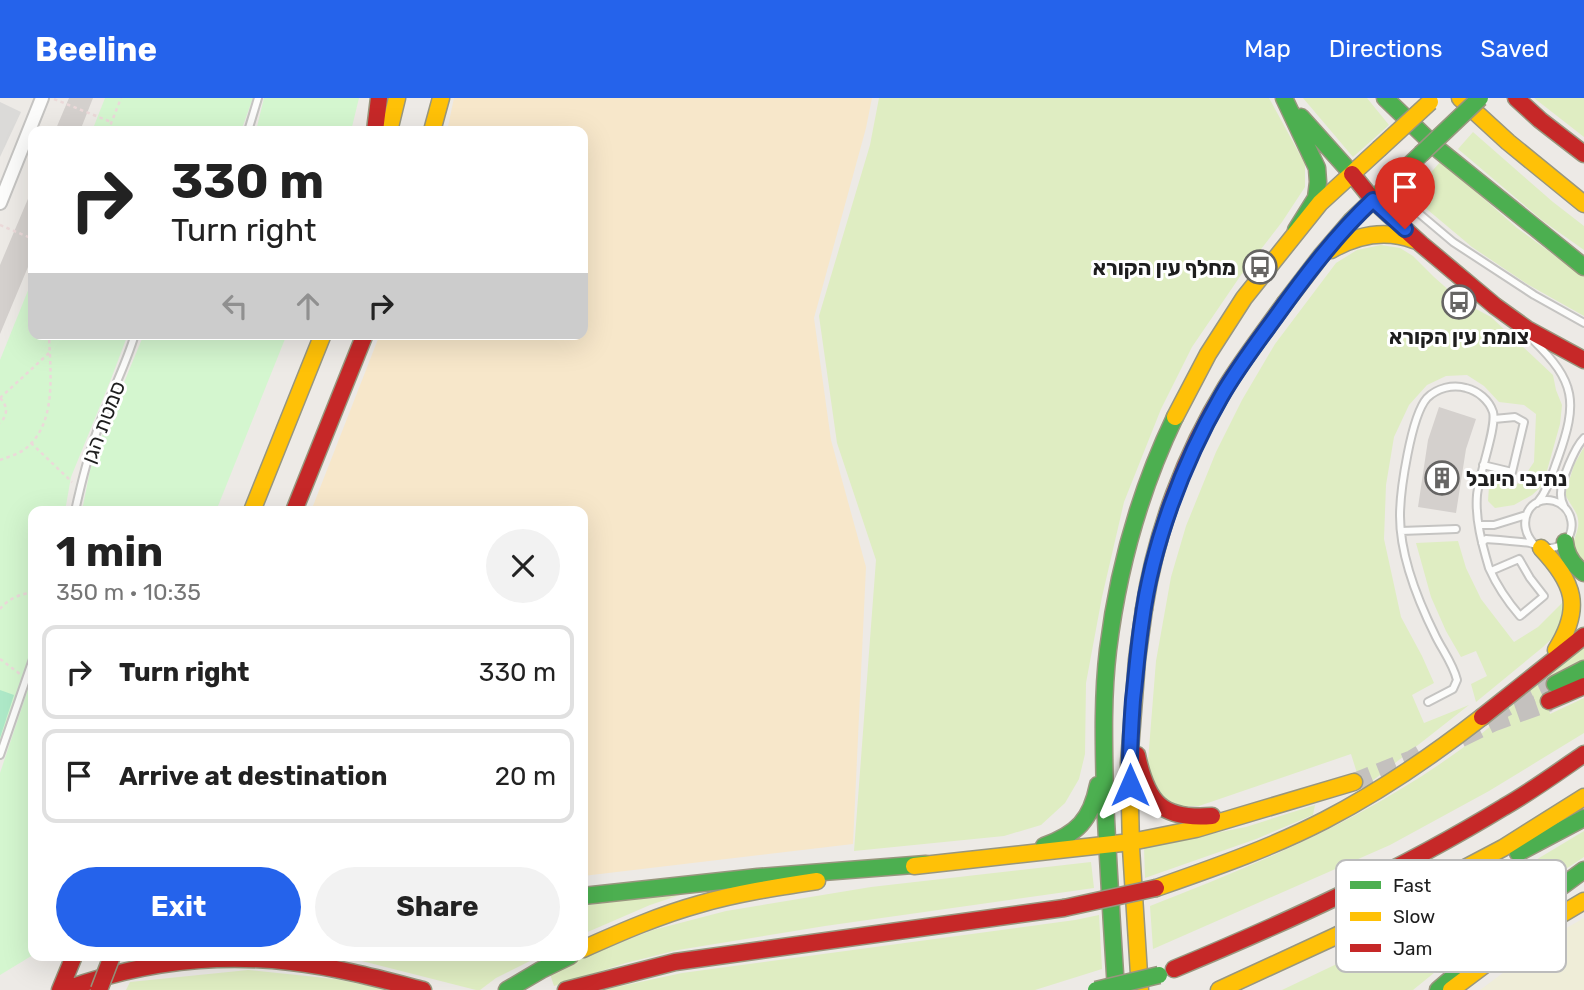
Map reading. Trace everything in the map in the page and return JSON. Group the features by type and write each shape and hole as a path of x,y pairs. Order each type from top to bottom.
{"main road":[{"path":"376,126 379,98"},
{"path":"390,126 397,98"},
{"path":"433,126 441,98"},
{"path":"1385,98 1439,150 1584,267"},
{"path":"1460,98 1508,142 1584,204"},
{"path":"1140,990 1129,762 1142,619 1167,517 1185,471 1220,397 1319,258 1354,218 1480,98"},
{"path":"1516,98 1584,154"},
{"path":"1285,99 1373,200 1421,244 1527,329 1584,360"},
{"path":"1285,99 1317,168 1316,198 1296,230 1233,314 1184,400 1138,506 1121,565 1113,607 1103,747 1117,990 1239,942 1336,897"},
{"path":"1296,230 1322,201 1432,100"},
{"path":"1319,258 1351,240 1383,234 1395,233 1421,244"},
{"path":"254,506 321,340"},
{"path":"296,506 363,340"},
{"path":"1565,542 1570,560 1584,573"},
{"path":"1512,693 1563,643 1573,623 1573,591 1554,559 1538,546"},
{"path":"566,990 676,962 1064,908 1156,888 1278,842 1347,808 1419,763 1584,636"},
{"path":"1555,684 1584,669"},
{"path":"1549,701 1584,686"},
{"path":"1131,727 1139,771 1150,794 1168,812 1189,818 1202,818 1268,809"},
{"path":"1021,853 1056,842 1080,827 1094,805 1103,747"},
{"path":"1408,860 1495,813 1584,754"},
{"path":"588,895 1131,842 1196,829 1354,782"},
{"path":"1480,860 1584,797"},
{"path":"1505,860 1584,818"},
{"path":"588,947 669,914 723,898 926,864"},
{"path":"1566,884 1584,870"},
{"path":"1566,912 1584,901"},
{"path":"1274,966 1336,936"},
{"path":"1219,990 1336,938"},
{"path":"62,990 73,961"},
{"path":"101,983 110,961"},
{"path":"101,983 156,961"},
{"path":"62,990 101,983 151,966 200,961"},
{"path":"275,961 376,978 419,989"},
{"path":"507,990 560,961"},
{"path":"1096,990 1166,972"},
{"path":"1438,990 1459,972"},
{"path":"1451,990 1475,972"}],"street":[{"path":"32,126 43,98"},
{"path":"0,203 28,135"}],"lane":[{"path":"250,126 258,98"},
{"path":"1402,172 1402,184 1415,210 1453,242 1517,285 1584,323"},
{"path":"1507,314 1550,356 1560,369 1570,394 1572,409 1564,441 1544,495 1526,515 1524,523 1528,538 1538,546"},
{"name":"סמטת הגן","path":"76,506 97,429 133,340"},
{"path":"1428,702 1452,689 1457,680 1455,670 1417,594 1402,541 1400,515 1404,478 1420,411 1427,398 1450,386 1465,387 1478,393 1492,409 1494,419 1477,496 1482,543 1491,571 1497,585 1521,616 1544,596 1519,559 1491,571"},
{"path":"1483,465 1512,471 1524,422 1515,417 1494,419"},
{"path":"1482,543 1486,540 1550,549 1565,542 1570,536 1572,520 1564,506 1562,486 1574,450 1584,438"},
{"path":"1537,503 1551,500 1564,506"},
{"path":"1479,525 1494,525 1526,515"},
{"path":"1401,531 1456,529"},
{"path":"0,755 28,674"}],"path":[{"path":"51,98 111,122"},
{"path":"110,126 121,98"},
{"path":"0,225 28,237"},
{"path":"0,460 24,450 36,437 44,422 50,392 49,340"},
{"path":"0,423 5,418 6,407 0,398 50,352"},
{"path":"31,443 80,490"},
{"path":"0,609 4,604 28,593"},
{"path":"0,659 25,678"}],"shaded area":[{"path":"0,102 21,112 0,157"},
{"path":"1584,918 1584,990 1480,990 1504,972 1566,972 1566,928"}],"green space":[{"path":"105,98 253,98 243,126 94,126"},
{"path":"264,98 359,98 352,126 257,126"},
{"path":"879,98 1269,98 1305,164 1305,187 1192,347 1161,409 1124,502 1086,683 1085,754 1079,779 1065,803 1041,825 1004,836 854,851 876,560 837,443 819,316 870,145"},
{"path":"1303,98 1367,98 1389,125 1353,157"},
{"path":"1534,98 1584,98 1584,137"},
{"path":"1473,132 1584,226 1584,250 1543,221 1458,149"},
{"path":"1441,161 1517,228 1584,277 1584,316 1527,284 1472,247 1416,200 1412,191"},
{"path":"1381,245 1400,248 1413,256 1461,301 1491,317 1553,375 1562,405 1560,424 1543,485 1514,505 1495,508 1488,501 1489,486 1495,479 1509,486 1520,483 1534,462 1536,414 1524,405 1499,402 1484,386 1467,375 1446,376 1427,385 1409,405 1394,437 1386,485 1384,539 1401,617 1434,683 1412,695 1424,723 1469,705 1362,789 1351,754 1199,806 1176,806 1161,795 1151,779 1148,761 1156,661 1171,577 1186,526 1216,452 1242,400 1275,344 1336,263 1357,250"},
{"path":"28,290 28,340 126,340 71,477 66,506 28,506 28,662 0,747 0,360"},
{"path":"142,340 285,340 218,506 83,506 92,460"},
{"path":"1584,447 1584,565 1574,550 1578,529 1577,515 1565,494 1574,465"},
{"path":"1458,541 1466,568 1481,599 1514,642 1538,627 1565,600 1562,629 1476,702 1471,684 1487,676 1476,651 1461,657 1446,631 1431,597 1416,543"},
{"path":"1584,644 1584,661 1550,680 1545,688 1550,714 1584,698 1584,733 1489,791 1390,845 1356,860 1336,860 1336,869 1153,949 1150,906 1236,872 1359,813 1438,765 1482,734"},
{"path":"28,689 28,958 0,975 0,773"},
{"path":"0,690 14,695 0,738"},
{"path":"1315,805 1313,815 1256,839 1145,878 1144,847 1246,827"},
{"path":"1584,831 1584,857 1566,869 1566,860 1536,860"},
{"path":"1091,862 1094,888 678,950 554,986 550,974 577,961 588,961 588,955 591,954 653,930 726,911 871,887"},
{"path":"692,891 650,905 588,932 588,905"},
{"path":"1099,915 1102,969 1035,990 603,990 682,973"},
{"path":"362,961 530,961 476,990"},
{"path":"1336,964 1336,972 1435,972 1413,990 1282,990"},
{"path":"248,970 335,979 390,990 126,990 130,982"}],"sand":[{"path":"454,98 872,98 814,318 831,440 866,567 853,844 588,875 588,506 313,506 378,340 588,340 588,126 448,126"}],"building":[{"path":"69,98 93,98 82,126 57,126"},
{"path":"28,199 28,267 0,334 0,265"},
{"name":"נתיבי היובל","path":"1439,407 1476,419 1466,449 1456,513 1418,507 1428,440"}],"tunnel":[{"path":"1492,715 1555,684"},
{"path":"1460,737 1493,721 1549,701"},
{"path":"1354,782 1412,759 1427,750"}],"traffic: fast":[{"path":"1284,98 1317,168 1316,198 1296,230"},
{"path":"1385,98 1439,150 1584,267"},
{"path":"1421,154 1480,98"},
{"path":"1301,117 1352,174"},
{"path":"1285,303 1352,220 1421,154"},
{"path":"1116,990 1105,799 1106,669 1124,560 1141,501 1175,417"},
{"path":"1565,542 1571,560 1584,573"},
{"path":"1555,684 1584,669"},
{"path":"1044,846 1074,831 1081,824 1091,808 1098,785"},
{"path":"1518,853 1584,818"},
{"path":"588,895 758,877 926,864"},
{"path":"1566,883 1584,870"},
{"path":"507,990 560,961"},
{"path":"1438,990 1459,972"},
{"path":"1096,990 1159,975"}],"traffic: slow":[{"path":"390,126 397,98"},
{"path":"433,126 441,98"},
{"path":"1460,98 1508,142 1584,204"},
{"path":"1379,149 1430,102"},
{"path":"1175,417 1208,354 1244,298 1320,203 1379,149"},
{"path":"1331,250 1371,235 1392,235 1414,240"},
{"path":"254,506 321,340"},
{"path":"1541,548 1561,573 1571,596 1570,621 1556,650"},
{"path":"1140,990 1131,848 1129,763 1144,609"},
{"path":"1156,888 1263,849 1325,820 1406,772 1482,717"},
{"path":"914,866 1131,842 1196,829 1354,782"},
{"path":"1480,860 1584,797"},
{"path":"588,947 626,930 700,904 743,893 817,881"},
{"path":"1566,912 1584,901"},
{"path":"1219,990 1336,936"},
{"path":"1451,990 1475,972"}],"traffic: jam":[{"path":"376,126 379,98"},
{"path":"1516,98 1584,154"},
{"path":"1352,174 1373,200 1495,306 1527,329 1584,360"},
{"path":"1144,609 1164,522 1185,466 1233,376 1285,303"},
{"path":"296,506 363,340"},
{"path":"1482,717 1584,636"},
{"path":"1549,701 1584,686"},
{"path":"1410,860 1514,801 1584,754"},
{"path":"1137,755 1146,785 1159,805 1180,815 1212,816"},
{"path":"1064,908 1156,888"},
{"path":"1174,969 1336,897"},
{"path":"566,990 675,962 1064,908"},
{"path":"60,990 72,961"},
{"path":"99,990 110,961"},
{"path":"64,990 119,973 195,961"},
{"path":"276,961 325,967 423,990"}],"place":[{"name":"מחלף עין הקורא","path":"1260,267"},
{"name":"צומת עין הקורא","path":"1459,302"},
{"name":"נתיבי היובל","path":"1442,478"}],"route":[{"path":"1130,785 1135,677 1148,587 1167,517 1185,471 1220,397 1319,258 1373,200 1405,229"}]}
